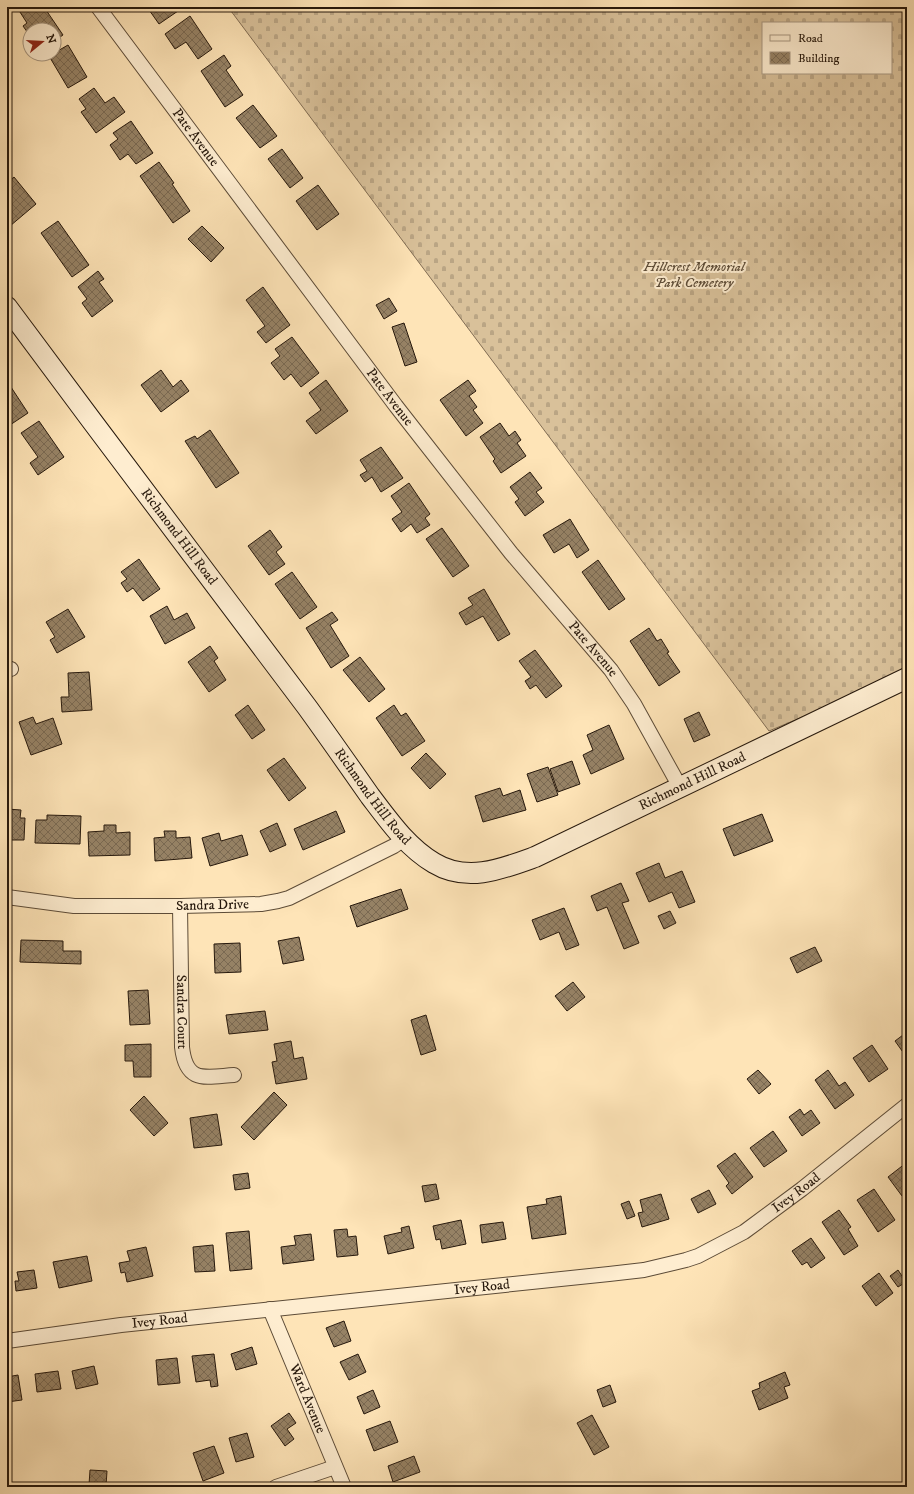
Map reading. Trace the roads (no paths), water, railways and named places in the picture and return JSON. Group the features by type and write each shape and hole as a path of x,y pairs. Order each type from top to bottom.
{"street":[{"name":"Pate Avenue","path":"98,7 396,406 511,553 611,670 634,704 680,787"},
{"name":"Richmond Hill Road","path":"7,307 140,487 234,609 385,815 404,839 427,859 446,870 465,874 478,874 511,866 535,857 907,678"},
{"name":"Sandra Drive","path":"7,897 74,906 261,904 278,901 307,890 394,846 404,839"},
{"name":"Sandra Court","path":"180,906 182,1047 185,1064 194,1074 205,1077 234,1075"},
{"name":"Ivey Road","path":"7,1341 121,1325 609,1274 664,1266 692,1258 723,1244 755,1224 802,1189 907,1105"},
{"name":"Ward Avenue","path":"270,1309 344,1487"},
{"path":"276,1487 335,1467"}],"park label":[{"name":"Hillcrest Memorial Park Cemetery","path":"694,276"}]}
